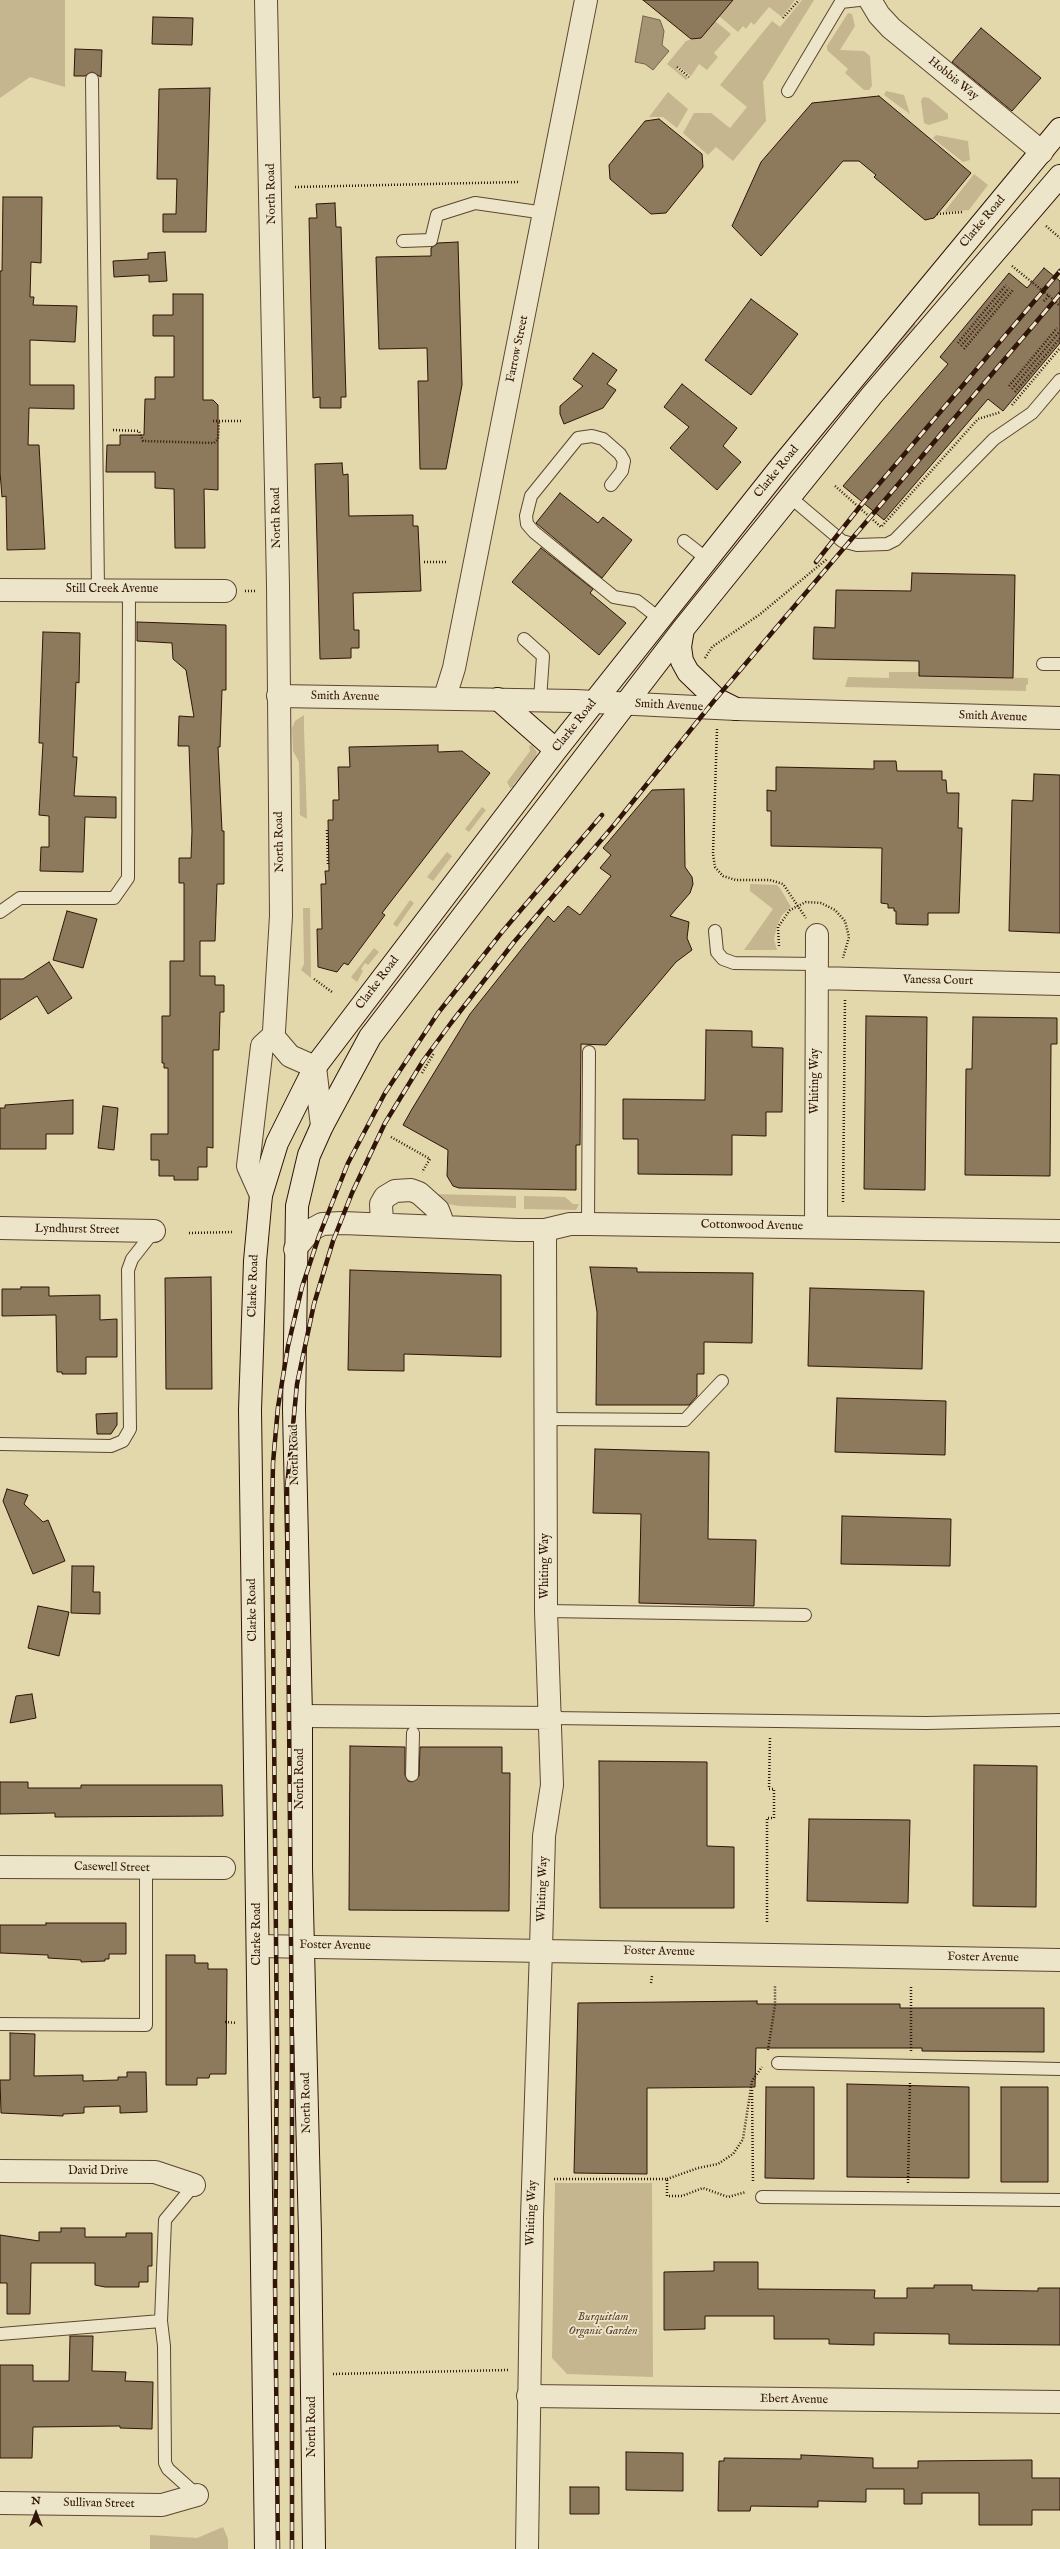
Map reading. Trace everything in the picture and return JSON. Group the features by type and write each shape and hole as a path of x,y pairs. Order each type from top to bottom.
{"street":[{"name":"North Road","path":"266,0 278,591 281,916 279,977 273,1036"},
{"name":"Farrow Street","path":"445,697 454,668 586,0"},
{"name":"Hobbis Way","path":"870,0 879,15 891,28 1060,168"},
{"name":"Clarke Road","path":"266,2549 250,1410 255,1261 261,1195 277,1143 315,1067 556,750 707,559 1060,129"},
{"path":"322,1126 370,1037 683,629 872,395 1060,176"},
{"path":"865,366 872,395"},
{"name":"Still Creek Avenue","path":"0,590 224,591"},
{"path":"683,629 680,647 682,661 688,672 716,700 727,708"},
{"name":"Smith Avenue","path":"278,696 445,697 727,708 1060,718"},
{"path":"498,700 556,750"},
{"name":"Whiting Way","path":"816,1226 817,935"},
{"name":"Vanessa Court","path":"817,971 1060,984"},
{"path":"261,1195 248,1166 262,1046 273,1036 290,1056 315,1067 322,1126"},
{"name":"North Road","path":"314,2549 313,2374 303,1946 301,1716 294,1410 295,1249 297,1206 309,1155 322,1126"},
{"path":"382,1224 381,1204 385,1197 395,1191 411,1190 419,1193 438,1210 436,1226"},
{"name":"Cottonwood Avenue","path":"295,1249 310,1230 322,1224 382,1224 545,1230 570,1224 588,1224 816,1226 1060,1231"},
{"name":"Lyndhurst Street","path":"0,1228 154,1231"},
{"name":"Whiting Way","path":"526,2549 528,2396 544,1836 552,1785 552,1718 546,1611 545,1230"},
{"path":"301,1716 552,1718"},
{"name":"Casewell Street","path":"0,1867 224,1868"},
{"name":"Foster Avenue","path":"258,1946 541,1949 1060,1960"},
{"name":"David Drive","path":"0,2171 155,2172 194,2185"},
{"name":"Ebert Avenue","path":"528,2396 1060,2402"},
{"name":"Sullivan Street","path":"0,2503 162,2505 197,2495"}],"lane":[{"path":"788,91 841,2 859,0"},
{"path":"92,79 98,590"},
{"path":"404,241 431,240 437,215 475,203 545,213"},
{"path":"790,497 842,541 858,545 887,544 895,540 994,439 1032,413 1060,380"},
{"path":"610,485 622,471 624,461 620,454 603,439 592,436 578,438 531,496 526,516 527,524 534,532 614,597 637,601 660,619"},
{"path":"684,541 707,559"},
{"path":"0,912 20,898 114,898 128,878 129,590"},
{"path":"524,639 543,656 540,700"},
{"path":"1043,664 1060,664"},
{"path":"715,931 717,952 723,959 734,963 817,971"},
{"path":"588,1224 589,1052"},
{"path":"0,1444 111,1446 123,1441 130,1429 128,1270 132,1259 154,1231"},
{"path":"546,1419 686,1420 722,1381"},
{"path":"546,1611 805,1615"},
{"path":"552,1718 926,1722 1060,1720"},
{"path":"412,1775 413,1733"},
{"path":"0,2024 146,2025 146,1868"},
{"path":"778,2063 1060,2069"},
{"path":"194,2185 165,2220 161,2321 164,2346 165,2463 168,2469 197,2495"},
{"path":"758,2194 1060,2200"},
{"path":"0,2334 161,2321"}],"path":[{"path":"784,18 798,0"},
{"path":"677,67 689,77"},
{"path":"295,187 520,182"},
{"path":"937,214 958,213"},
{"path":"1045,226 1060,238"},
{"path":"1012,266 1060,306"},
{"path":"958,343 1006,285"},
{"path":"961,346 1009,288"},
{"path":"964,349 1013,290"},
{"path":"1043,302 1049,296"},
{"path":"1008,386 1057,328"},
{"path":"1012,389 1060,331"},
{"path":"1015,392 1060,338"},
{"path":"835,486 882,528 978,419 1007,410 1060,348"},
{"path":"213,421 243,421"},
{"path":"96,430 139,431 143,441 214,443 218,439 218,421"},
{"path":"704,660 712,647 759,615 827,559"},
{"path":"424,562 447,562"},
{"path":"224,591 278,591"},
{"path":"727,708 713,854 716,867 723,876 736,880 770,880 784,884 817,935"},
{"path":"327,830 328,865"},
{"path":"314,979 332,992"},
{"path":"842,1202 845,998"},
{"path":"422,1072 434,1053"},
{"path":"392,1137 430,1158 418,1178"},
{"path":"189,1233 234,1232"},
{"path":"767,1922 767,1818 774,1818 774,1790 769,1790 770,1737"},
{"path":"651,1983 652,1976"},
{"path":"767,2055 775,2005 775,1985"},
{"path":"908,2198 911,1987"},
{"path":"225,2022 244,2023"},
{"path":"534,2179 667,2179 698,2168 718,2164 733,2154 743,2139 752,2081 766,2062"},
{"path":"667,2179 667,2196 682,2196 702,2188 728,2197 758,2194 752,2081"},
{"path":"313,2374 510,2370"}],"green space":[{"path":"0,0 65,0 65,87 30,77 0,98"},
{"path":"733,0 795,0 782,17 769,7 754,25 751,22 746,29 743,26 738,32 719,16"},
{"path":"802,0 814,0 763,82 766,121 733,161 716,147 708,155 683,133 694,113 711,113 730,128 747,107 720,85 772,21 780,27"},
{"path":"848,13 852,14 855,26 840,50 864,51 870,56 872,86 869,90 864,90 845,73 848,69 827,50 827,46"},
{"path":"715,21 731,34 714,53 718,57 707,70 699,64 691,76 678,66 676,69 688,78 686,80 667,64 686,41 701,37"},
{"path":"886,91 904,95 910,114 884,95"},
{"path":"668,92 688,109 677,128 663,117 649,117"},
{"path":"923,97 929,98 948,114 948,119 929,125 924,123 921,101"},
{"path":"936,135 968,141 970,160 963,162 935,140 933,138"},
{"path":"974,174 988,185 969,210 944,212"},
{"path":"911,320 916,325 881,368 875,363"},
{"path":"889,672 919,672 919,676 1028,678 1028,684 1026,685 1026,691 845,687 848,677 889,678"},
{"path":"304,715 307,819 300,815 299,762 293,751 292,728 295,721"},
{"path":"532,745 537,752 535,760 513,785 515,786 510,788 507,782 530,751 529,746"},
{"path":"482,807 486,810 469,832 465,829"},
{"path":"447,852 452,856 433,881 427,877"},
{"path":"750,884 777,885 791,907 782,915 777,926 774,939 777,950 744,950 773,909 750,891"},
{"path":"410,900 414,903 397,927 393,924"},
{"path":"303,908 310,908 311,978 301,970 304,964"},
{"path":"374,948 379,952 368,965 365,963 361,969 363,971 357,982 351,977"},
{"path":"433,1194 516,1196 516,1208 459,1206 443,1203"},
{"path":"524,1196 565,1197 573,1204 579,1204 576,1210 524,1209"},
{"name":"Burquitlam Organic Garden","path":"555,2183 652,2183 653,2377 567,2374 552,2358"},
{"path":"223,2527 228,2539 228,2549 150,2549 150,2535 197,2538"}],"shaded area":[{"path":"643,16 660,20 664,31 662,45 669,51 653,70 645,64 635,62"}],"building":[{"path":"643,0 733,0 701,38 691,39"},
{"path":"153,17 193,18 192,45 152,44"},
{"path":"981,28 1041,78 1012,111 952,62"},
{"path":"75,49 102,50 101,77 92,72 85,76 74,76"},
{"path":"210,88 206,232 163,232 163,214 176,214 177,179 157,179 159,89"},
{"path":"879,96 971,173 934,218 925,220 874,177 876,175 859,161 843,161 761,256 732,226 761,162 812,103"},
{"path":"659,119 702,154 703,167 666,213 651,214 610,179 609,165 645,121"},
{"path":"3,197 42,197 41,263 31,262 30,297 34,297 33,305 77,306 75,342 30,340 30,385 74,385 74,409 29,408 28,445 39,445 45,549 7,550 6,496 2,497 0,472 0,271 2,271"},
{"path":"335,203 336,227 341,227 346,397 341,397 341,408 320,408 320,397 313,398 309,218 317,218 316,204"},
{"path":"458,242 462,385 446,469 420,469 418,381 428,381 427,348 379,349 376,257 431,256 431,248 438,243"},
{"path":"165,252 167,281 149,282 149,275 114,277 113,261 148,259 148,253"},
{"path":"1044,268 1060,281 1060,343 1003,411 988,399 884,520 843,486 948,364 940,357 1009,273 1027,288"},
{"path":"173,294 203,294 203,400 213,400 218,405 218,490 204,489 205,548 175,548 174,489 155,488 155,472 106,472 107,445 120,445 120,435 144,435 145,399 155,399 155,377 174,377 174,336 153,336 153,315 173,315"},
{"path":"751,299 798,334 751,395 705,360"},
{"path":"593,353 617,370 607,384 616,390 603,408 564,424 560,414 560,406 583,386 573,379"},
{"path":"682,384 737,428 723,446 741,462 717,490 670,448 689,427 664,407"},
{"path":"342,463 343,475 348,474 349,516 413,515 413,526 418,526 421,591 353,593 354,630 359,630 359,648 351,648 351,658 320,659 315,464"},
{"path":"560,493 598,523 603,517 632,540 602,578 536,523"},
{"path":"541,548 593,589 590,593 626,623 599,655 512,582"},
{"path":"912,573 1015,575 1013,678 919,676 919,661 813,659 814,627 835,628 836,590 911,591"},
{"path":"137,622 226,625 226,690 222,690 220,747 218,747 222,831 224,831 224,884 217,884 215,941 200,941 200,976 215,976 215,985 224,985 224,1012 220,1012 219,1050 213,1050 213,1148 207,1147 207,1167 198,1167 198,1180 174,1180 174,1176 159,1176 159,1160 151,1160 151,1134 168,1134 168,1068 164,1068 164,1063 162,1063 162,1016 170,1016 170,961 184,961 184,883 179,883 179,858 191,858 192,831 189,746 178,746 179,716 194,717 186,670 173,659 172,643 137,641"},
{"path":"43,632 80,633 79,683 76,682 73,757 77,757 74,796 116,797 116,818 85,817 83,872 40,871 41,847 49,847 49,816 39,815 43,743 39,743"},
{"path":"438,745 438,752 462,751 490,773 382,913 385,915 348,965 344,963 337,972 318,967 317,929 322,929 321,884 326,884 325,871 329,871 328,820 333,820 333,800 339,800 338,767 350,767 349,747"},
{"path":"874,761 896,761 897,771 942,771 942,780 946,780 947,793 959,793 958,828 962,828 959,913 928,913 928,925 896,924 896,911 894,911 894,908 888,908 888,904 881,903 882,848 771,846 771,811 767,811 767,790 776,791 776,767 874,769"},
{"path":"1034,774 1060,775 1060,933 1009,931 1012,800 1033,801"},
{"path":"684,789 685,867 692,877 693,884 690,893 670,916 689,922 687,938 692,950 676,962 606,1045 581,1044 580,1145 576,1145 576,1190 459,1188 453,1186 447,1176 448,1150 403,1125 412,1109 470,1014 548,916 554,922 568,906 580,915 611,876 600,868 611,855 603,848 652,790"},
{"path":"67,911 97,919 83,968 53,960"},
{"path":"49,962 72,998 48,1014 37,996 0,1020 0,979 23,979"},
{"path":"866,1016 927,1017 925,1190 864,1189"},
{"path":"973,1017 1057,1018 1057,1044 1051,1044 1050,1176 965,1175 966,1069 972,1069"},
{"path":"706,1030 752,1031 752,1047 783,1048 782,1112 766,1112 766,1136 732,1135 732,1175 638,1174 638,1139 623,1139 623,1099 705,1100"},
{"path":"73,1100 73,1134 46,1134 46,1149 0,1149 0,1108 5,1108 5,1105"},
{"path":"103,1106 118,1108 114,1150 98,1148"},
{"path":"590,1267 637,1268 637,1272 753,1273 752,1343 704,1342 704,1374 697,1374 697,1396 689,1405 596,1405 597,1312"},
{"path":"350,1270 501,1275 501,1357 404,1354 404,1371 348,1370"},
{"path":"211,1277 212,1389 166,1389 165,1278"},
{"path":"21,1287 49,1287 49,1296 100,1295 100,1320 117,1319 117,1357 86,1357 86,1374 62,1374 62,1372 57,1372 56,1315 2,1316 2,1289 21,1289"},
{"path":"810,1288 924,1291 922,1369 808,1366"},
{"path":"837,1398 946,1401 945,1455 835,1452"},
{"path":"117,1413 117,1425 111,1434 97,1434 96,1414"},
{"path":"595,1449 709,1452 708,1539 756,1540 754,1606 639,1603 641,1514 593,1513"},
{"path":"7,1489 28,1495 24,1504 43,1522 48,1520 65,1561 33,1574 3,1501"},
{"path":"842,1516 951,1519 950,1566 841,1564"},
{"path":"72,1566 94,1566 93,1592 100,1592 100,1614 71,1613"},
{"path":"38,1606 69,1612 59,1656 28,1648"},
{"path":"32,1694 36,1718 10,1723 16,1696"},
{"path":"350,1746 405,1747 405,1775 408,1781 412,1782 419,1776 420,1747 502,1747 502,1773 510,1773 509,1911 349,1910"},
{"path":"599,1761 707,1762 707,1846 734,1847 734,1908 600,1908"},
{"path":"974,1765 1037,1766 1036,1907 973,1906"},
{"path":"0,1782 28,1782 28,1788 81,1788 81,1785 222,1785 223,1816 55,1817 55,1813 0,1814"},
{"path":"809,1819 910,1820 908,1903 807,1901"},
{"path":"46,1923 126,1923 126,1954 109,1954 109,1959 105,1959 105,1961 81,1962 81,1960 48,1958 48,1955 0,1953 0,1925 46,1925"},
{"path":"166,1955 195,1955 195,1963 208,1963 208,1969 227,1969 226,2074 210,2074 209,2078 197,2078 197,2085 166,2085"},
{"path":"757,2001 757,2004 900,2004 900,2008 1044,2008 1044,2052 922,2051 922,2048 756,2048 755,2087 647,2088 647,2174 574,2173 578,2003"},
{"path":"10,2033 35,2034 34,2076 83,2075 83,2081 118,2080 118,2077 127,2077 127,2072 146,2072 147,2112 120,2113 120,2106 84,2107 84,2113 63,2114 63,2116 1,2113 0,2080 10,2080"},
{"path":"847,2084 969,2087 969,2178 847,2177"},
{"path":"766,2087 814,2087 814,2179 765,2178"},
{"path":"1001,2087 1048,2087 1048,2182 1001,2182"},
{"path":"61,2228 85,2228 85,2237 126,2237 126,2233 152,2233 152,2266 148,2266 148,2282 139,2282 139,2287 105,2287 95,2285 95,2263 31,2263 30,2314 7,2314 7,2283 0,2283 0,2235 39,2241 39,2232 61,2232"},
{"path":"714,2262 758,2262 758,2289 875,2290 874,2298 907,2298 907,2288 934,2288 934,2285 972,2285 972,2290 1038,2291 1038,2288 1060,2288 1060,2345 949,2344 949,2334 874,2333 874,2345 829,2344 829,2339 774,2339 774,2316 705,2316 705,2329 664,2330 664,2272 714,2271"},
{"path":"70,2336 93,2336 92,2371 126,2372 125,2381 153,2382 152,2429 120,2428 120,2426 33,2427 32,2458 0,2458 0,2365 33,2365 33,2381 69,2381"},
{"path":"626,2452 683,2453 683,2491 626,2490"},
{"path":"801,2455 873,2458 873,2468 918,2468 918,2461 1032,2460 1032,2478 1060,2478 1060,2510 1032,2510 1032,2525 979,2525 979,2493 922,2493 922,2504 904,2504 904,2489 866,2489 866,2502 818,2501 818,2507 751,2506 750,2511 718,2511 719,2461 724,2461 724,2458 801,2459"},
{"path":"570,2487 599,2487 599,2514 570,2514"}],"railway":[{"path":"816,562 862,504 1060,271"},
{"path":"292,2549 292,2054 287,1487 297,1384 314,1304 333,1241 352,1193 385,1123 423,1061 451,1023 514,942 614,825 713,702 1060,294"},
{"path":"278,2549 275,2282 277,2043 272,1521 273,1463 278,1407 288,1346 302,1287 319,1236 348,1163 385,1093 438,1013 502,932 602,815"}]}
